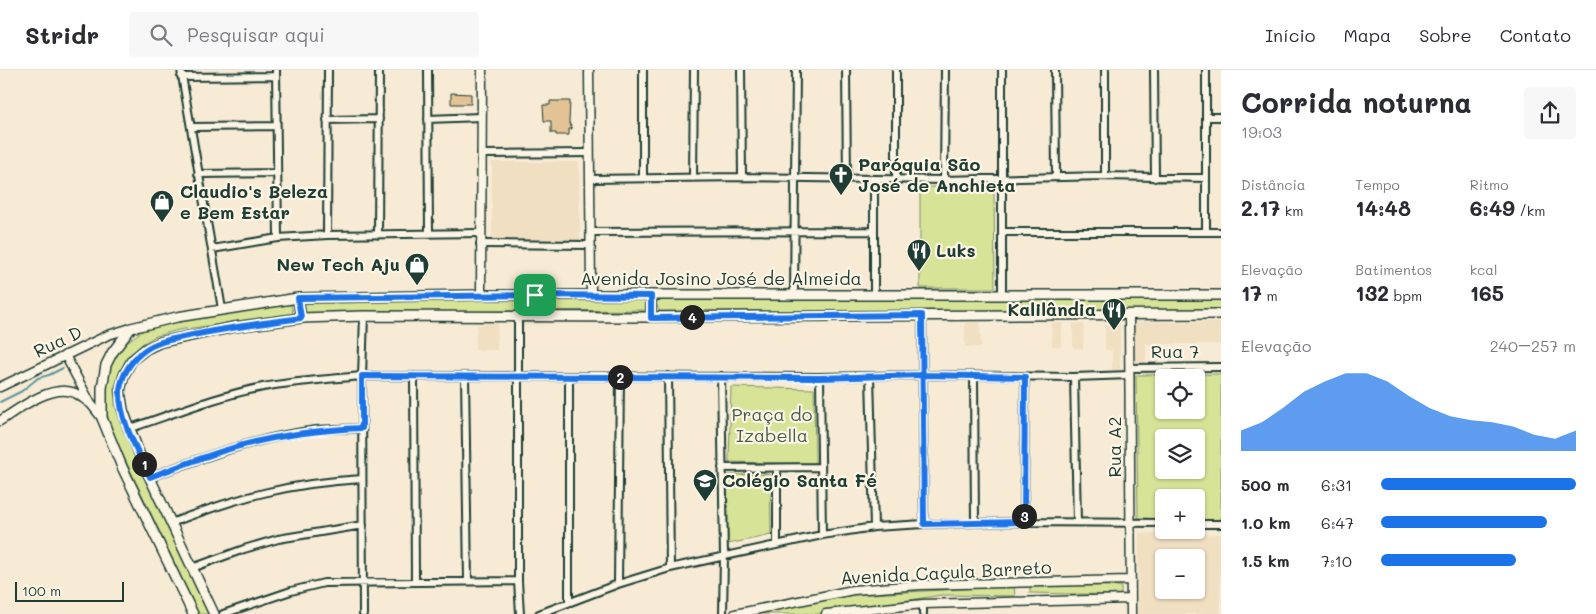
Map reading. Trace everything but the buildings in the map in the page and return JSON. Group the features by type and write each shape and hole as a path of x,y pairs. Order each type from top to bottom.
{"main road":[{"name":"Avenida Josino José de Almeida","path":"131,328 177,317 298,298 481,295 1221,295"},
{"path":"651,296 651,318"},
{"path":"298,298 301,318"},
{"name":"Avenida Josino José de Almeida","path":"214,614 128,429 123,410 120,391 124,375 132,360 146,349 161,342 230,327 301,318 364,316 651,318 1221,314"},
{"path":"131,328 112,353 106,365 102,388 102,418 122,467 193,614"}],"street":[{"path":"327,235 328,70"},
{"path":"378,235 379,70"},
{"path":"428,70 429,234"},
{"path":"481,295 482,70"},
{"path":"589,70 591,295"},
{"path":"643,70 643,177"},
{"path":"693,178 694,70"},
{"path":"742,70 742,177"},
{"path":"794,296 796,70"},
{"path":"846,70 846,179"},
{"path":"896,70 896,180"},
{"path":"944,180 945,70"},
{"path":"1002,70 1002,295"},
{"path":"1055,70 1056,177"},
{"path":"1105,70 1105,176"},
{"path":"1154,70 1155,178"},
{"path":"1206,70 1206,232"},
{"path":"222,309 181,73 276,73 278,238"},
{"path":"428,119 481,117"},
{"path":"1206,117 1221,117"},
{"path":"327,120 379,119"},
{"path":"191,127 276,126"},
{"path":"481,154 590,153"},
{"path":"198,174 276,173"},
{"path":"590,179 742,177 1002,180 1105,176 1206,178"},
{"path":"874,180 872,231 874,296"},
{"path":"590,232 872,231"},
{"path":"1002,232 1221,232"},
{"path":"212,249 278,238 327,235 481,233"},
{"path":"480,244 591,245"},
{"name":"Rua A2","path":"1129,314 1131,614"},
{"path":"922,315 924,524"},
{"path":"363,614 362,376 364,316"},
{"path":"518,317 518,581 520,614"},
{"name":"Rua D","path":"0,387 65,354 108,335 131,328"},
{"path":"65,354 91,404 102,418"},
{"name":"Rua 7","path":"128,429 213,400 261,388 290,382 362,376 721,376 820,378 923,375 1074,377 1130,371 1221,367"},
{"path":"414,376 415,581"},
{"path":"465,376 468,581"},
{"path":"668,376 670,568"},
{"path":"721,376 723,614"},
{"path":"870,376 874,527"},
{"path":"974,376 975,522"},
{"path":"569,377 569,602"},
{"path":"618,584 620,377"},
{"path":"1024,522 1025,377"},
{"path":"1074,377 1077,522"},
{"path":"820,378 822,534"},
{"path":"0,421 29,402 56,391 75,393 91,404"},
{"path":"150,477 225,450 265,439 316,430 362,428"},
{"path":"722,468 820,467"},
{"path":"777,468 777,545"},
{"path":"171,523 226,502 272,490 324,481 362,479"},
{"path":"539,614 618,584 670,568 822,534 874,527 975,522 1155,523"},
{"path":"1205,524 1221,524"},
{"path":"192,568 244,548 278,539 363,525"},
{"name":"Avenida Caçula Barreto","path":"735,614 853,590 920,585 1131,580"},
{"path":"223,614 290,590 324,583 363,581 518,581"},
{"path":"1023,582 1023,600"},
{"name":"Avenida Caçula Barreto","path":"826,614 923,604 1023,600 1131,599"},
{"path":"923,604 923,614"}],"shaded area":[{"path":"492,162 579,162 580,240 492,240"},
{"path":"498,322 497,350 475,350 477,325"},
{"path":"980,322 981,347 965,347 965,323"},
{"path":"1134,322 1221,322 1221,344 1146,344 1146,364 1134,364"},
{"path":"1051,323 1062,323 1061,347 1052,346"},
{"path":"1073,323 1084,324 1083,349 1073,348"},
{"path":"1120,323 1120,372 1112,371 1112,351 1105,349 1105,324"},
{"path":"1139,533 1155,533 1155,539 1205,539 1205,534 1221,534 1220,614 1138,614"}],"green space":[{"path":"920,187 994,187 995,288 920,288"},
{"path":"567,298 647,300 646,310 305,313 302,309 306,300"},
{"path":"660,298 1221,298 1221,310 659,311 656,303"},
{"path":"291,303 293,314 178,330 156,336 142,344 131,354 114,388 115,405 122,428 208,614 199,614 111,430 106,397 106,382 110,368 116,356 125,345 137,334 153,325"},
{"path":"1205,374 1221,374 1221,520 1205,520 1205,489 1155,489 1155,519 1138,518 1136,375 1155,375 1155,419 1205,419"},
{"name":"Praça do Izabella","path":"731,387 814,389 815,464 729,462"},
{"path":"770,474 771,535 728,544 727,475"},
{"path":"1030,585 1121,586 1121,595 1030,593"},
{"path":"1014,586 1015,596 942,595 818,614 752,614 853,595"}],"waterway":[{"path":"0,402 22,391 38,378 63,368"}],"place":[{"name":"Paróquia São José de Anchieta","path":"841,196"},
{"name":"Claudio's Beleza e Bem Estar","path":"162,223"},
{"name":"Luks","path":"919,272"},
{"name":"New Tech Aju","path":"417,286"},
{"name":"Kalilândia","path":"1114,331"},
{"name":"Colégio Santa Fé","path":"705,502"}],"route":[{"path":"535,295 298,298 301,318 230,327 161,342 146,349 132,360 124,375 120,391 128,429 150,477 225,450 265,439 316,430 362,428 362,376 820,378 923,375 1025,377 1024,522 924,524 923,375 922,315 651,318 651,296 535,295"}]}
